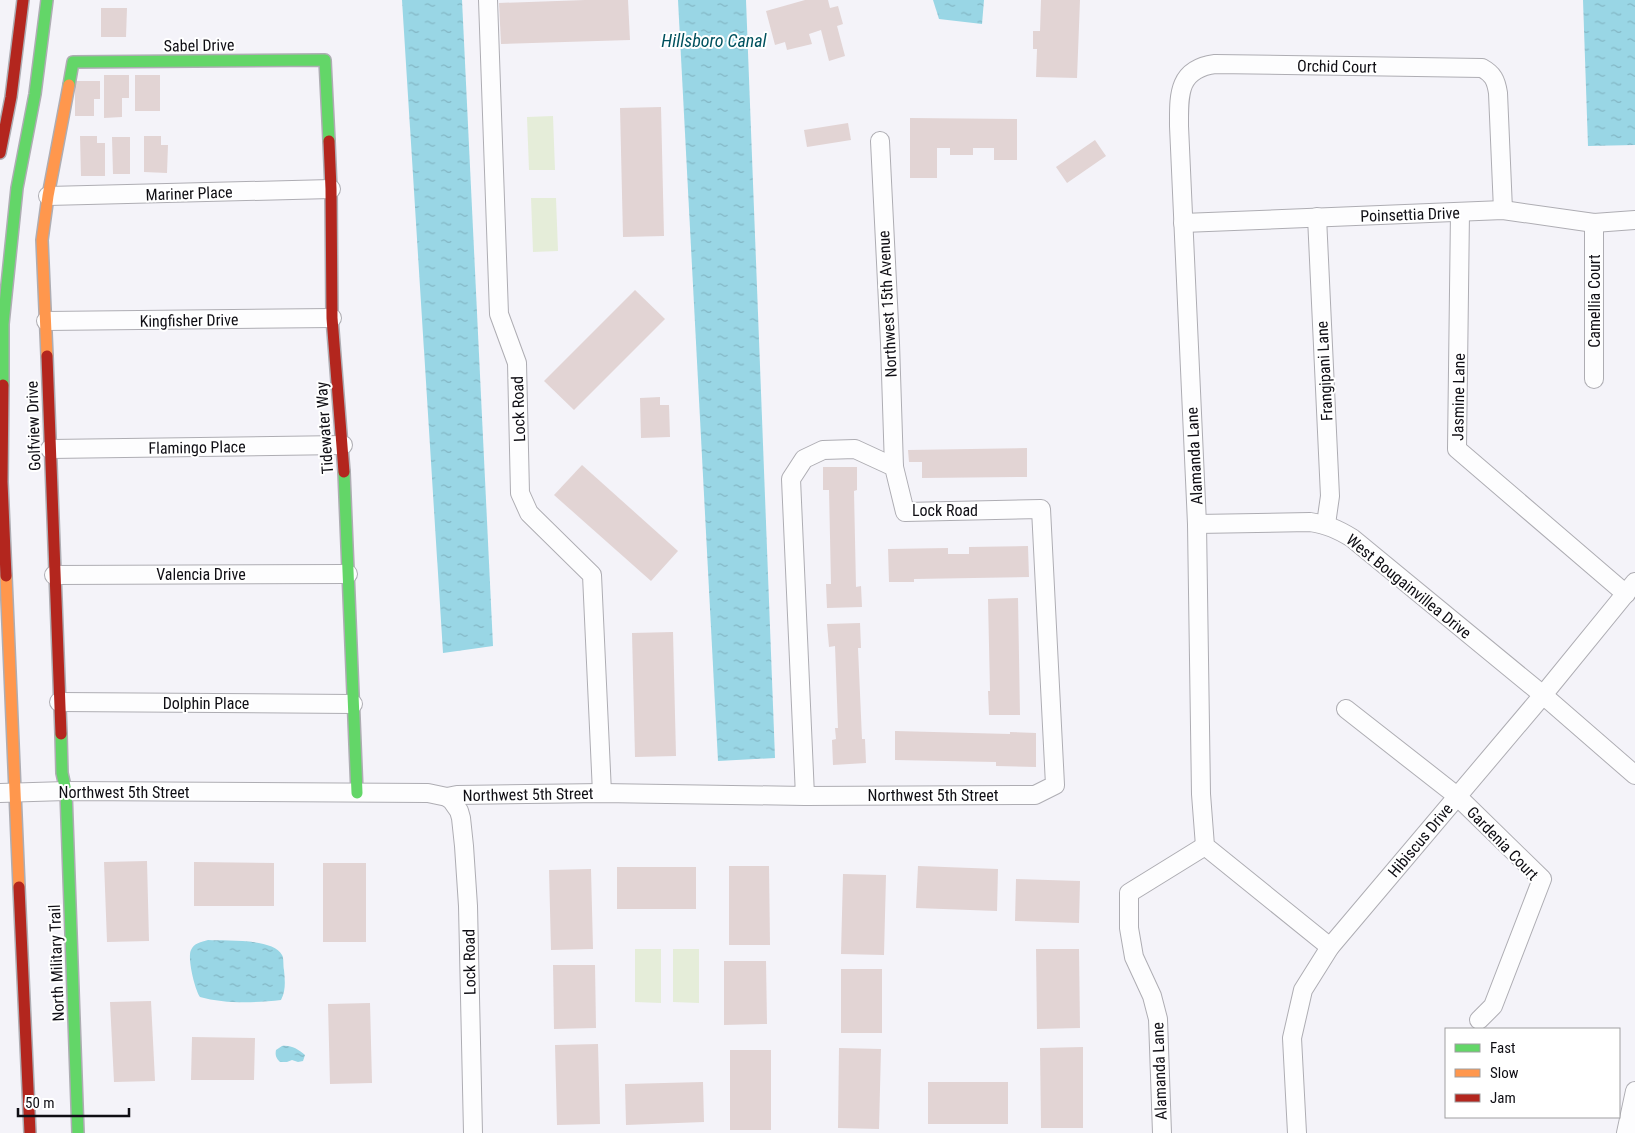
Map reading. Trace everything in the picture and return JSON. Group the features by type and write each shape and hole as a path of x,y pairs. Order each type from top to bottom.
{"street":[{"path":"0,153 11,98 22,0"},
{"name":"North Military Trail","path":"30,1133 7,793 2,482 3,324 17,188 35,94 47,0"},
{"name":"Lock Road","path":"488,0 500,314 517,363 520,493 529,513 592,575 602,793"},
{"name":"Sabel Drive","path":"73,62 324,60"},
{"name":"Tidewater Way","path":"324,60 331,189 332,318 343,445 357,793"},
{"name":"Golfview Drive","path":"66,791 62,773 42,240 48,196 73,62"},
{"name":"Orchid Court","path":"1193,71 1206,65 1215,64 1482,68 1490,73 1496,82 1498,92 1503,210"},
{"name":"Alamanda Lane","path":"1162,1133 1158,1019 1152,996 1134,957 1129,928 1129,893 1206,846 1201,794 1197,524 1179,98 1182,86 1193,71"},
{"name":"Northwest 15th Avenue","path":"880,141 894,467"},
{"name":"Mariner Place","path":"48,196 331,189"},
{"name":"Poinsettia Drive","path":"1183,223 1503,210 1594,223 1635,220"},
{"name":"Jasmine Lane","path":"1460,212 1457,449 1630,588"},
{"name":"Frangipani Lane","path":"1317,217 1330,496 1326,524"},
{"name":"Camellia Court","path":"1594,223 1594,380"},
{"name":"Kingfisher Drive","path":"46,321 332,318"},
{"name":"Flamingo Place","path":"50,449 343,445"},
{"path":"805,796 791,479 804,459 823,450 855,449 894,467"},
{"name":"Lock Road","path":"894,467 905,512 1041,509 1055,785"},
{"name":"West Bougainvillea Drive","path":"1197,524 1310,522 1326,524 1352,538 1544,695 1635,775"},
{"name":"Valencia Drive","path":"54,574 348,574"},
{"name":"Hibiscus Drive","path":"1298,1133 1292,1038 1303,990 1330,947 1544,695 1630,588"},
{"name":"Dolphin Place","path":"59,702 354,704"},
{"name":"Gardenia Court","path":"1346,709 1457,796 1542,879 1493,1006 1479,1020"},
{"name":"Northwest 5th Street","path":"7,793 66,791 428,792 447,797 457,795 602,793 805,796 1035,795 1055,785"},
{"name":"North Military Trail","path":"66,791 78,1133"},
{"name":"Lock Road","path":"447,797 456,806 461,818 465,863 468,906 473,1133"},
{"path":"1206,846 1330,947"},
{"path":"1626,1133 1635,1090"}],"green space":[{"path":"553,116 555,170 529,170 527,117"},
{"path":"531,198 556,198 558,251 533,252"},
{"path":"635,949 661,949 661,1003 635,1002"},
{"path":"673,949 699,949 699,1003 673,1002"}],"water":[{"path":"402,0 462,0 493,646 443,653"},
{"name":"Hillsboro Canal","path":"678,0 746,0 775,758 718,761"},
{"path":"933,0 984,0 982,24 939,19"},
{"path":"1583,0 1635,0 1635,145 1588,146"},
{"path":"208,940 248,941 260,943 277,950 283,956 285,978 281,1000 240,1002 219,1001 200,997 192,974 190,954 194,946"},
{"path":"282,1046 300,1051 305,1055 303,1061 280,1062 276,1056 276,1050"}],"building":[{"path":"628,0 630,40 501,44 499,3"},
{"path":"805,0 828,0 830,8 838,6 843,24 837,26 845,56 829,61 821,30 809,34 812,44 787,50 785,42 775,45 766,11"},
{"path":"1041,0 1080,0 1077,78 1036,77 1037,49 1033,49 1033,31 1040,31"},
{"path":"101,8 127,8 126,37 101,37"},
{"path":"104,75 129,75 129,98 122,98 122,117 104,118"},
{"path":"135,75 160,75 160,111 135,111"},
{"path":"75,81 100,81 100,99 94,99 94,116 75,116"},
{"path":"661,107 664,236 623,237 620,108"},
{"path":"910,118 1017,119 1017,160 994,160 994,148 973,148 973,155 950,155 950,148 937,148 937,178 910,178"},
{"path":"848,123 851,140 807,147 804,130"},
{"path":"80,136 97,136 97,143 105,143 105,176 81,176"},
{"path":"144,136 161,136 161,145 168,145 167,173 144,172"},
{"path":"112,137 130,137 130,174 113,174"},
{"path":"1095,140 1106,156 1067,183 1056,167"},
{"path":"635,290 665,319 574,410 544,381"},
{"path":"660,397 660,405 669,405 670,437 641,438 640,398"},
{"path":"1027,448 1027,477 922,478 922,462 909,462 908,450"},
{"path":"582,465 678,551 651,581 554,495"},
{"path":"823,467 857,467 857,490 854,491 856,587 861,586 862,607 827,608 826,584 831,584 829,490 823,490"},
{"path":"1028,546 1029,577 914,579 914,582 889,582 888,549 948,548 948,554 969,554 969,547"},
{"path":"1018,598 1020,715 989,715 988,599"},
{"path":"860,623 861,648 858,648 862,739 865,739 866,763 833,765 832,740 836,739 835,728 838,728 835,646 829,647 827,624"},
{"path":"673,632 676,756 635,757 632,633"},
{"path":"895,731 1036,733 1036,767 996,766 996,762 895,760"},
{"path":"147,861 149,941 107,942 104,862"},
{"path":"194,862 274,863 274,906 194,906"},
{"path":"323,863 366,863 366,942 323,942"},
{"path":"729,866 769,866 770,945 729,945"},
{"path":"918,866 998,869 997,911 916,908"},
{"path":"617,867 696,867 696,909 617,909"},
{"path":"591,869 593,949 551,950 549,870"},
{"path":"843,874 886,875 884,955 841,954"},
{"path":"1016,879 1080,881 1079,923 1015,921"},
{"path":"1036,949 1079,949 1080,1028 1037,1029"},
{"path":"724,961 766,961 767,1024 724,1025"},
{"path":"553,965 595,965 596,1028 554,1029"},
{"path":"841,969 882,969 882,1033 841,1033"},
{"path":"151,1001 155,1081 114,1082 110,1002"},
{"path":"370,1003 372,1083 330,1084 328,1004"},
{"path":"192,1037 255,1038 254,1080 191,1080"},
{"path":"598,1044 600,1124 557,1125 555,1045"},
{"path":"1083,1047 1083,1128 1041,1128 1040,1048"},
{"path":"839,1048 881,1049 879,1129 838,1128"},
{"path":"730,1050 771,1050 771,1130 730,1130"},
{"path":"703,1082 704,1122 626,1125 625,1084"},
{"path":"928,1082 1008,1082 1008,1124 928,1124"}],"traffic: fast":[{"path":"3,385 3,324 17,188 35,94 47,0"},
{"path":"69,85 73,62 325,60 329,141"},
{"path":"344,472 357,793"},
{"path":"61,734 62,773 66,791 78,1133"}],"traffic: slow":[{"path":"47,356 42,240 48,196 69,85"},
{"path":"6,576 19,887"}],"traffic: jam":[{"path":"0,153 11,97 23,0"},
{"path":"329,141 332,318 344,472"},
{"path":"47,356 61,734"},
{"path":"3,385 2,482 6,576"},
{"path":"19,887 30,1133"}]}
